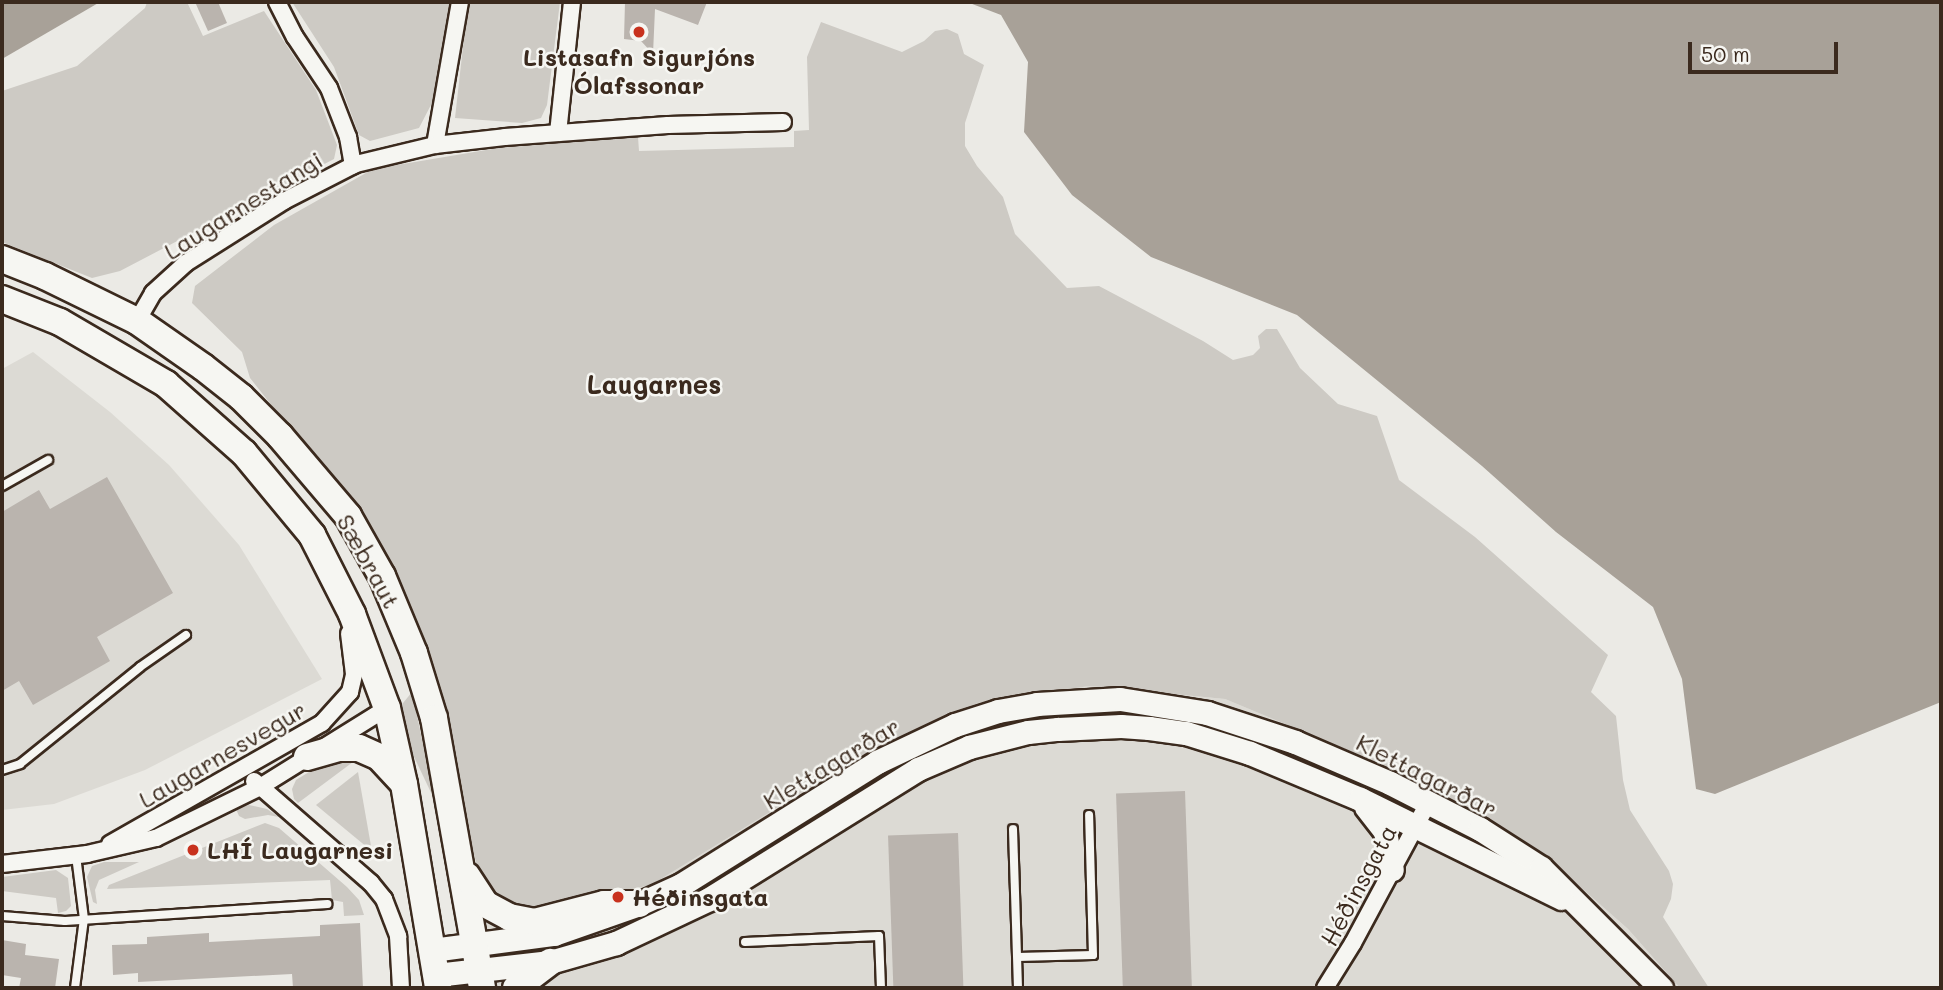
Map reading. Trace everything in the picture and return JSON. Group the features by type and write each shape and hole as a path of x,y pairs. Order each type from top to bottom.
{"main road":[{"name":"Sæbraut","path":"2,259 45,276 137,321 241,397 280,436 348,516 382,576 417,661 435,725 479,967"},
{"name":"Sæbraut","path":"2,299 60,322 166,384 208,418 244,453 312,535 352,614 387,708 404,784 436,971"},
{"path":"387,708 405,690 417,661"},
{"name":"Klettagarðar","path":"479,967 554,934 639,904 690,880 904,748 979,716 1037,704 1121,699 1207,713 1295,742 1390,782 1480,829 1541,868 1661,988"},
{"name":"Klettagarðar","path":"436,971 550,962 616,943 709,899 918,769 969,747 1028,732 1121,726 1186,733 1250,753 1360,799 1414,828 1552,893 1595,921"},
{"path":"307,757 338,748 359,748 379,757 404,784"},
{"path":"1360,799 1385,831 1392,869"},
{"path":"462,869 485,904 509,917 526,921 569,915 604,904 639,904"},
{"path":"516,988 550,962"}],"street":[{"name":"Laugarnestangi","path":"277,2 329,88 348,137 353,166"},
{"path":"435,145 460,2"},
{"path":"558,133 572,2"},
{"name":"Laugarnestangi","path":"137,321 153,293 186,263 284,201 353,166 435,145 558,133 783,122"},
{"name":"Laugarnesvegur","path":"82,855 146,825 322,723 349,692 354,674 353,650 338,586"},
{"name":"Laugarnesvegur","path":"2,864 82,855 156,838 260,788 387,708"},
{"path":"244,768 260,788 371,883 384,899 398,936 401,988"},
{"name":"Héðinsgata","path":"1325,988 1341,965 1429,803"}],"lane":[{"path":"2,486 48,460"},
{"path":"2,770 20,764 140,667 186,635"},
{"path":"1018,957 1093,955 1089,815"},
{"path":"1013,829 1018,988"},
{"path":"75,988 84,919 82,855"},
{"path":"2,916 84,919 327,904"},
{"path":"745,942 879,936 881,988"}],"shaded area":[{"path":"2,2 100,2 2,59"},
{"path":"147,2 187,2 203,36 264,11 316,90 337,145 334,159 120,271 92,278 2,242 2,91 77,66 145,8"},
{"path":"292,2 452,2 433,101 419,128 370,141 359,135 334,67"},
{"path":"468,2 560,2 547,105 541,118 522,123 455,118"},
{"path":"967,2 1941,2 1941,702 1715,794 1696,789 1682,679 1653,607 1556,532 1482,466 1297,315 1151,257 1072,195 1024,132 1028,62 1001,15"},
{"path":"821,22 902,52 924,41 935,31 947,29 958,34 964,54 984,65 965,123 965,146 977,166 1003,197 1015,234 1067,288 1099,286 1203,341 1233,360 1253,355 1260,348 1258,336 1266,329 1277,329 1300,368 1338,404 1377,416 1399,480 1475,537 1608,655 1591,692 1616,716 1623,780 1630,810 1669,871 1673,884 1671,899 1663,917 1709,988 1680,988 1628,929 1561,870 1415,778 1225,699 1089,686 978,703 863,755 651,885 535,910 510,907 491,895 480,879 454,772 341,493 250,378 242,352 192,303 195,286 274,225 373,169 498,148 638,137 639,151 794,147 794,131 809,130 807,57"},
{"path":"33,352 110,412 169,465 239,545 322,679 145,770 54,804 2,810 2,369"},
{"path":"1088,686 1225,699 1415,778 1561,870 1628,929 1680,988 472,988 459,919 535,910 651,885 863,755 978,703"},
{"path":"412,692 435,801 407,742 399,708"},
{"path":"361,756 298,803 294,799 292,789 296,780 322,764"},
{"path":"358,772 371,846 368,848 316,805"},
{"path":"213,794 219,800 155,831 156,826"},
{"path":"249,805 267,809 279,817 268,815 245,819 239,816 236,809"},
{"path":"265,823 279,828 347,887 359,900 364,915 344,916 343,902 332,900 330,880 107,889 109,885"},
{"path":"104,862 139,862 99,880 95,890 97,904 93,902 87,877 92,866"},
{"path":"56,870 68,878 71,906 66,911 58,913 56,898 2,891 2,877"}],"building":[{"path":"195,2 218,2 227,23 208,31"},
{"name":"Listasafn Sigurjóns Ólafssonar","path":"625,2 707,2 698,25 655,9 653,54 641,41 624,39"},
{"path":"107,477 173,593 97,637 110,661 33,705 19,681 2,691 2,512 39,490 50,509"},
{"path":"1185,791 1192,988 1123,988 1116,793"},
{"path":"958,833 963,988 893,988 888,835"},
{"path":"360,923 363,988 293,988 292,974 138,982 138,973 113,975 112,945 147,944 147,937 209,933 209,942 320,936 320,925"},
{"path":"2,940 26,944 25,955 59,959 55,988 19,988 21,978 2,975"}],"place":[{"name":"Listasafn Sigurjóns Ólafssonar","path":"639,32"},
{"name":"LHÍ Laugarnesi","path":"193,850"},
{"name":"Héðinsgata","path":"618,897"}],"district":[{"name":"Laugarnes","path":"654,385"}]}
